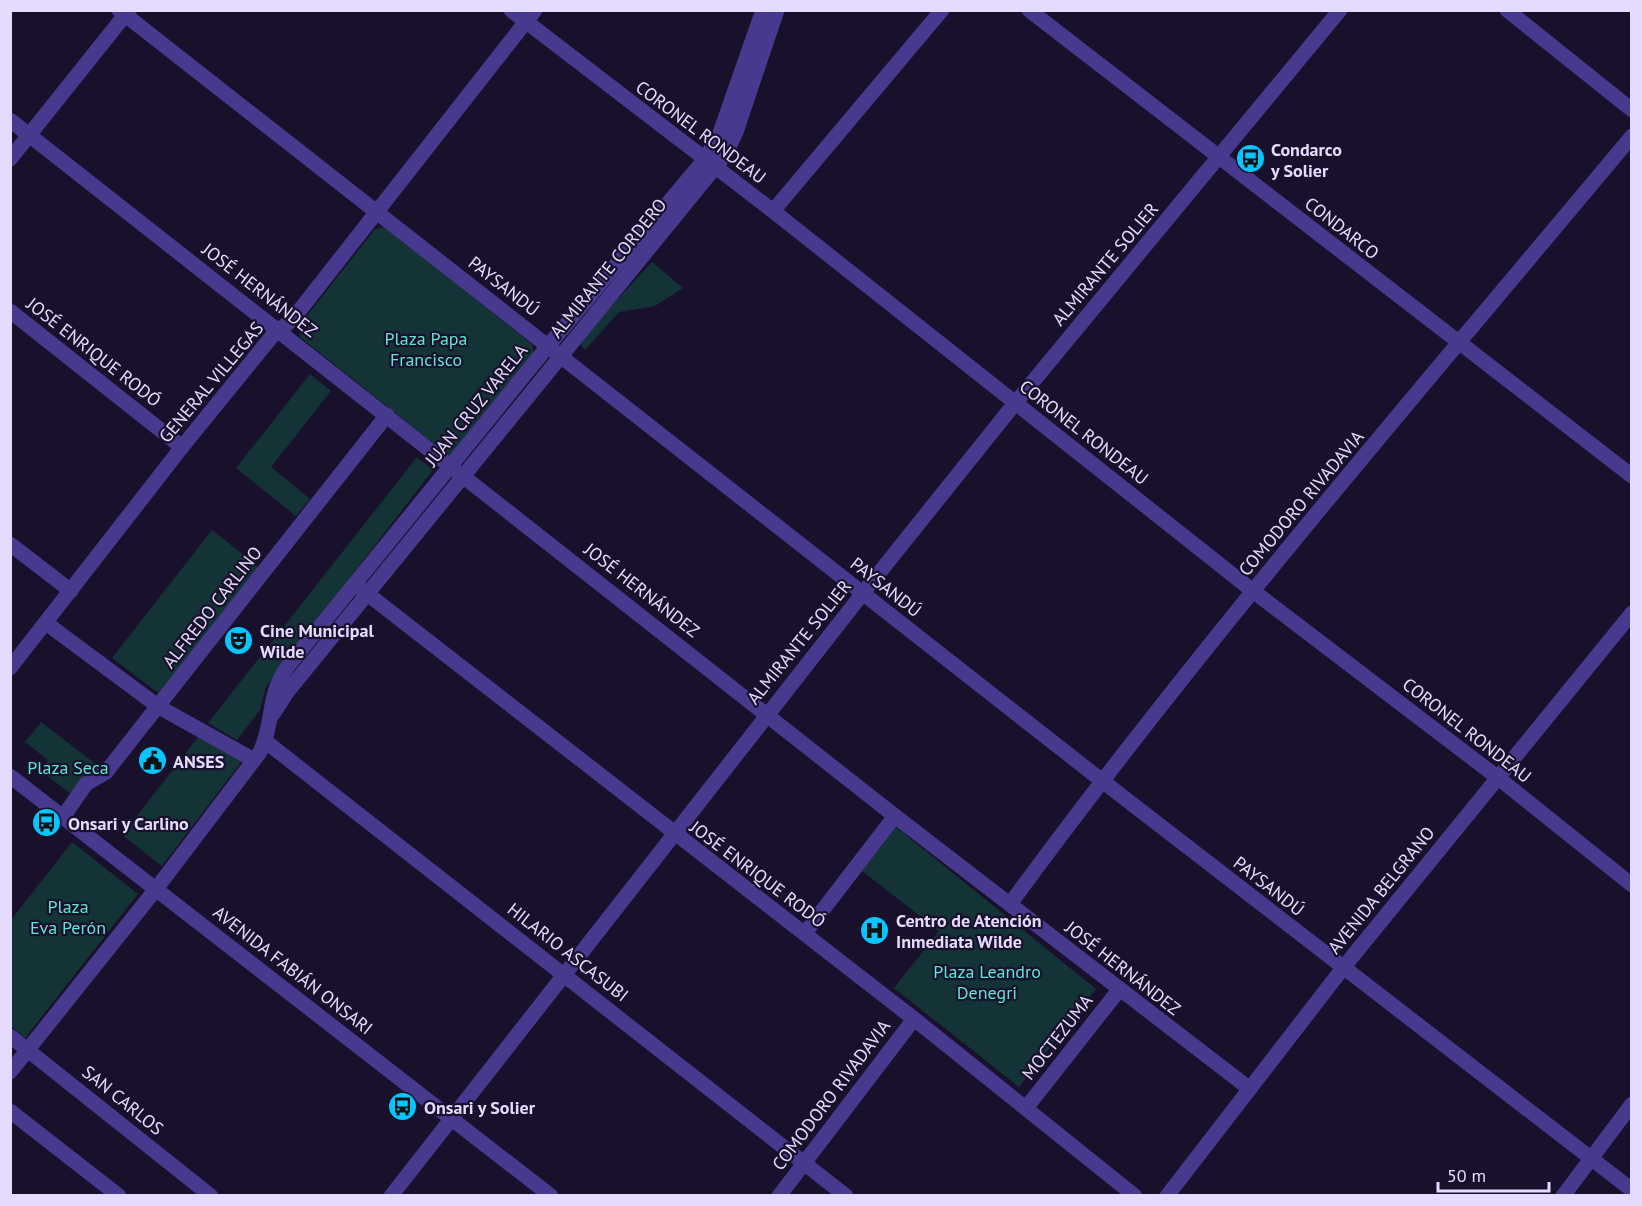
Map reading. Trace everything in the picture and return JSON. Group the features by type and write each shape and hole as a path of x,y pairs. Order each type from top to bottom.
{"street":[{"name":"CORONEL RONDEAU","path":"511,10 530,16 710,163 1253,591 1497,777 1632,885"},
{"name":"JUAN CRUZ VARELA","path":"254,760 265,741 272,697 280,676 362,589 458,470 548,346 710,163 763,10"},
{"name":"ALMIRANTE CORDERO","path":"458,470 561,356 710,163 732,143 777,10"},
{"path":"773,211 942,10"},
{"name":"CONDARCO","path":"1029,10 1632,476"},
{"name":"ALMIRANTE SOLIER","path":"391,1196 766,714 1016,402 1340,10"},
{"path":"1507,10 1632,110"},
{"path":"10,159 124,12"},
{"name":"PAYSANDÚ","path":"124,12 1101,780 1632,1190"},
{"name":"GENERAL VILLEGAS","path":"10,668 182,447 279,329 292,320 530,16"},
{"name":"JOSÉ HERNÁNDEZ","path":"10,120 279,329 895,816 1250,1089"},
{"name":"COMODORO RIVADAVIA","path":"1010,904 1101,780 1253,591 1632,136"},
{"name":"JOSÉ ENRIQUE RODÓ","path":"10,311 182,447"},
{"name":"ALFREDO CARLINO","path":"63,817 87,784 106,772 159,707 387,415"},
{"path":"10,544 71,591"},
{"name":"JOSÉ ENRIQUE RODÓ","path":"362,589 673,833 805,933 1136,1196"},
{"name":"AVENIDA BELGRANO","path":"1167,1196 1343,969 1632,613"},
{"path":"10,1072 156,890 254,760 159,707 46,623"},
{"name":"HILARIO ASCASUBI","path":"265,741 846,1196"},
{"name":"AVENIDA FABIÁN ONSARI","path":"10,776 551,1196"},
{"path":"805,933 895,816"},
{"name":"MOCTEZUMA","path":"1026,1108 1119,990"},
{"name":"COMODORO RIVADAVIA","path":"779,1196 914,1019"},
{"name":"SAN CARLOS","path":"11,1037 211,1196"},
{"path":"1563,1196 1632,1104"},
{"path":"10,1111 119,1196"}],"green space":[{"name":"Plaza Papa Francisco","path":"385,227 532,344 534,355 452,458 300,337 299,326 375,229"},
{"path":"652,262 683,288 655,306 619,312 585,350 581,345 581,339"},
{"path":"310,374 331,391 271,467 310,499 296,516 236,468"},
{"path":"417,457 433,470 266,687 260,710 237,740 208,723"},
{"path":"212,530 264,571 165,698 112,658"},
{"name":"Plaza Seca","path":"41,722 106,772 76,798 41,771 48,760 25,742"},
{"path":"199,736 242,761 162,866 122,835"},
{"name":"Plaza Leandro Denegri","path":"896,827 1096,989 1019,1087 894,988 939,931 862,871"},
{"name":"Plaza Eva Perón","path":"72,842 138,894 25,1038 11,1026 11,920"}],"place":[{"name":"Condarco y Solier","path":"1250,159"},
{"name":"Cine Municipal Wilde","path":"239,640"},
{"name":"ANSES","path":"152,761"},
{"name":"Onsari y Carlino","path":"47,823"},
{"name":"Centro de Atención Inmediata Wilde","path":"875,930"},
{"name":"Onsari y Solier","path":"403,1107"}]}
